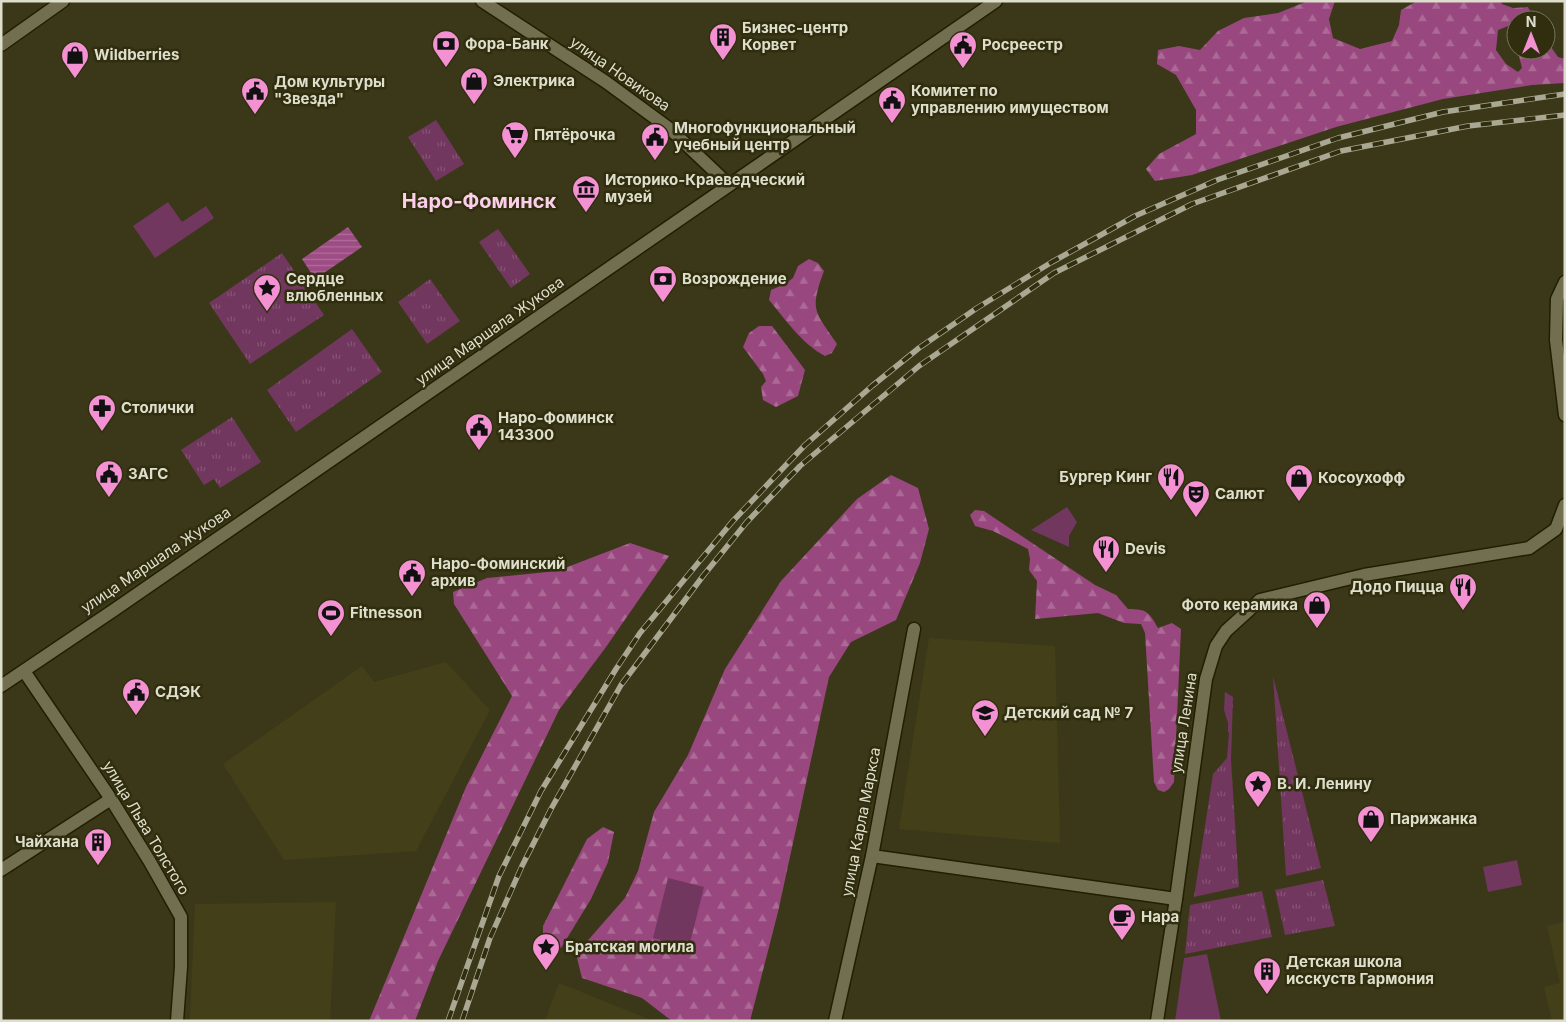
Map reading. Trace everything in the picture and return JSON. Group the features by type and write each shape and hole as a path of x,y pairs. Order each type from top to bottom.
{"street":[{"path":"1,45 64,1"},
{"name":"улица Новикова","path":"482,1 606,82 662,123 729,185"},
{"name":"улица Маршала Жукова","path":"1,686 996,1"},
{"path":"1565,282 1557,299 1556,340 1565,415"},
{"name":"улица Ленина","path":"1157,1021 1176,899 1206,679 1216,646 1226,631 1260,600 1364,575 1529,548 1556,529 1565,505"},
{"name":"улица Карла Маркса","path":"835,1021 872,856 914,629"},
{"name":"улица Льва Толстого","path":"24,671 111,799 181,917 181,967 177,1021"},
{"path":"1,870 111,799"},
{"path":"872,856 1176,899"}],"shaded area":[{"path":"348,227 362,247 315,279 302,259"},
{"name":"Детский сад № 7","path":"929,638 1055,646 1060,843 899,829"},
{"path":"446,662 490,710 416,851 284,860 223,764 362,666 374,682"},
{"path":"336,902 330,1021 190,1021 195,904"},
{"path":"1565,922 1565,1021 1552,1021 1544,987 1560,983 1547,926"},
{"path":"559,983 653,1021 545,1021"}],"green space":[{"path":"1308,1 1335,1 1329,19 1333,38 1360,49 1392,41 1399,25 1401,10 1417,1 1501,1 1502,4 1513,8 1528,7 1530,10 1506,10 1506,27 1498,30 1496,50 1506,64 1518,72 1522,68 1520,60 1556,60 1556,54 1558,57 1565,59 1565,83 1532,85 1443,99 1336,127 1192,175 1155,181 1146,169 1159,154 1196,134 1196,110 1176,75 1157,64 1158,50 1179,46 1200,50 1218,31 1244,18 1278,13"},
{"path":"436,120 464,164 436,181 408,137"},
{"path":"168,202 182,222 206,206 214,218 155,258 133,226"},
{"path":"498,229 530,274 511,288 479,242"},
{"path":"282,253 324,315 250,364 209,303"},
{"path":"809,259 818,263 824,271 817,295 817,310 819,317 837,344 832,353 825,356 802,338 769,300 771,290 793,278 798,266"},
{"path":"430,279 460,321 427,344 398,302"},
{"path":"759,326 772,326 805,370 798,396 776,407 763,400 761,387 766,381 743,347 749,333"},
{"path":"352,329 382,372 296,432 267,390"},
{"path":"232,417 261,462 220,488 214,479 204,485 181,450"},
{"path":"891,475 918,488 929,529 920,563 896,620 851,642 829,677 778,912 750,1021 672,1021 642,998 582,978 576,954 625,898 638,871 654,812 688,755 725,669 781,581 857,499"},
{"path":"1067,507 1077,522 1069,536 1069,547 1031,530"},
{"path":"975,510 984,511 1095,585 1116,595 1128,609 1147,613 1158,628 1172,623 1181,629 1174,782 1169,789 1164,792 1158,790 1154,782 1145,633 1141,624 1124,623 1098,613 1035,619 1037,581 1029,570 1030,559 1028,549 993,531 975,526 970,515"},
{"path":"630,543 669,556 606,647 559,710 438,961 415,1021 369,1021 466,787 512,696 454,604 453,592 487,578 557,571"},
{"path":"1273,676 1321,868 1286,876"},
{"path":"1225,692 1233,697 1231,760 1239,887 1194,897 1213,774 1227,758 1229,733 1224,710"},
{"path":"603,827 614,832 608,862 591,899 561,948 543,944 543,926 587,839"},
{"path":"1517,860 1522,885 1488,892 1483,867"},
{"path":"668,878 704,887 689,947 653,938"},
{"path":"1323,880 1335,926 1285,935 1275,890"},
{"path":"1262,891 1272,937 1185,954 1190,905"},
{"path":"1207,954 1221,1021 1175,1021 1184,958"}],"railway":[{"path":"448,1021 499,876 541,791 640,633 732,522 805,445 872,386 919,348 977,308 1052,262 1135,216 1217,180 1338,138 1443,112 1565,94"},
{"path":"462,1021 490,938 522,866 551,809 621,685 703,576 746,523 800,466 919,366 1054,273 1192,204 1341,151 1468,126 1565,115"}],"place":[{"name":"Бизнес-центр Корвет","path":"723,61"},
{"name":"Фора-Банк","path":"446,68"},
{"name":"Росреестр","path":"963,69"},
{"name":"Wildberries","path":"75,79"},
{"name":"Электрика","path":"474,105"},
{"name":"Дом культуры \"Звезда\"","path":"255,115"},
{"name":"Комитет по управлению имуществом","path":"892,124"},
{"name":"Пятёрочка","path":"515,159"},
{"name":"Многофункциональный учебный центр","path":"655,161"},
{"name":"Историко-Краеведческий музей","path":"586,213"},
{"name":"Возрождение","path":"663,303"},
{"name":"Сердце влюбленных","path":"267,312"},
{"name":"Столички","path":"102,432"},
{"name":"Наро-Фоминск 143300","path":"479,451"},
{"name":"ЗАГС","path":"109,498"},
{"name":"Бургер Кинг","path":"1171,501"},
{"name":"Косоухофф","path":"1299,502"},
{"name":"Салют","path":"1196,518"},
{"name":"Devis","path":"1106,573"},
{"name":"Наро-Фоминский архив","path":"412,597"},
{"name":"Додо Пицца","path":"1463,611"},
{"name":"Фото керамика","path":"1317,629"},
{"name":"Fitnesson","path":"331,637"},
{"name":"СДЭК","path":"136,716"},
{"name":"Детский сад № 7","path":"985,737"},
{"name":"В. И. Ленину","path":"1258,808"},
{"name":"Парижанка","path":"1371,843"},
{"name":"Чайхана","path":"98,866"},
{"name":"Нара","path":"1122,941"},
{"name":"Братская могила","path":"546,971"},
{"name":"Детская школа исскуств Гармония","path":"1267,995"}],"district":[{"name":"Наро-Фоминск","path":"479,201"}]}
